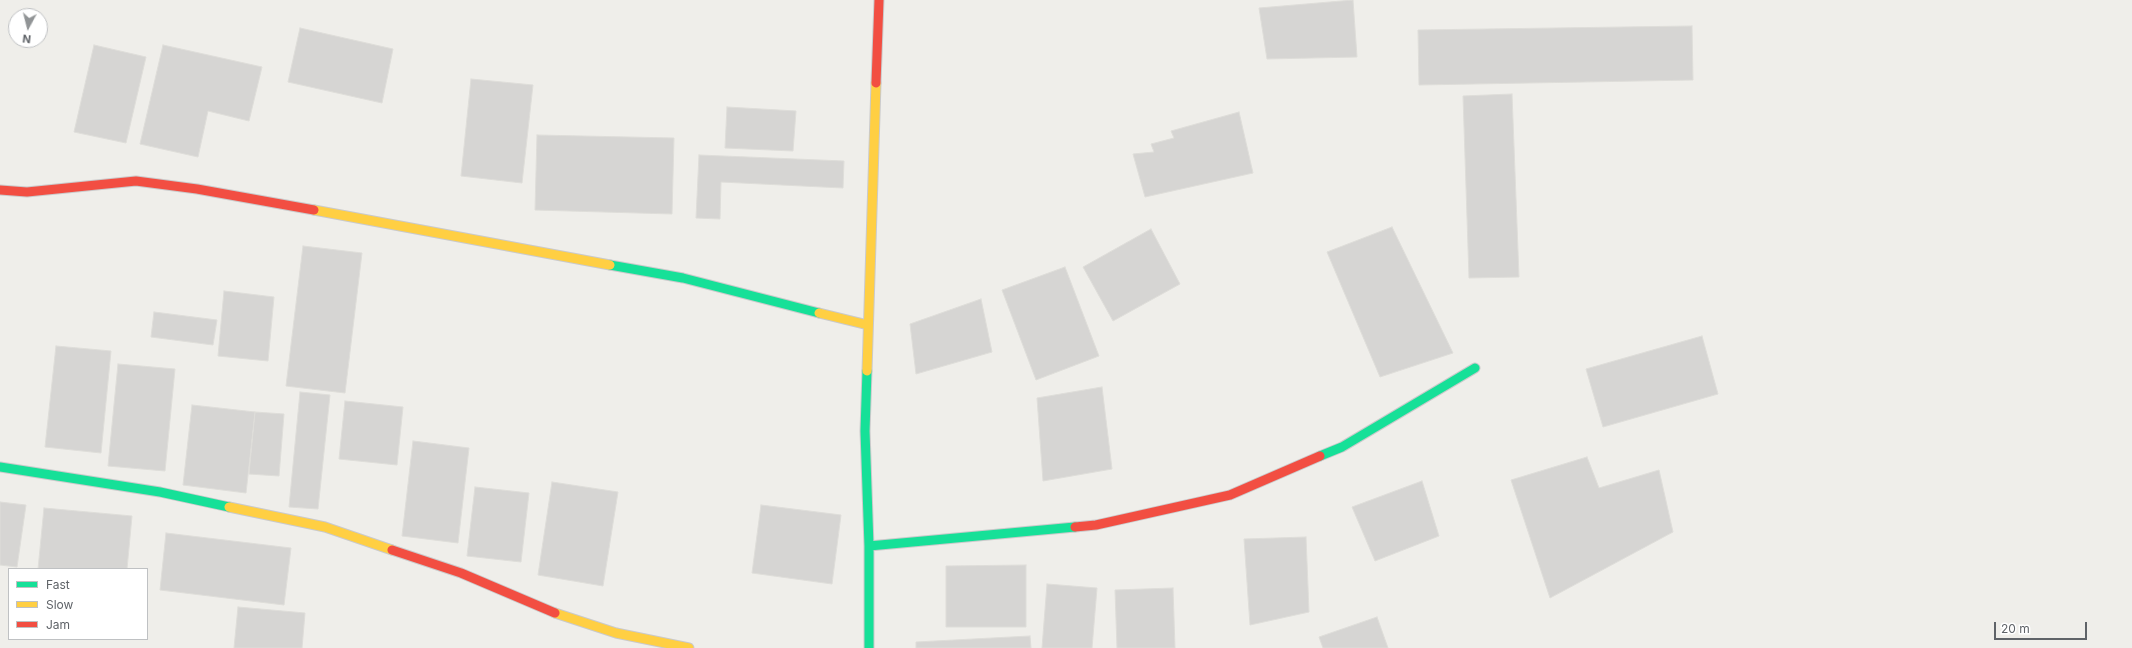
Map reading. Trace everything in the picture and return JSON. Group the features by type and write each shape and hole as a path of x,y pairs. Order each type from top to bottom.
{"street":[{"path":"869,648 869,546 865,431 878,0"},
{"path":"0,190 27,192 136,181 197,189 683,278 868,325"},
{"path":"869,546 1096,525 1230,495 1342,447 1475,368"},
{"path":"0,467 160,492 326,527 461,573 544,609 616,633 689,648"}],"building":[{"path":"1353,0 1357,57 1267,59 1259,8"},
{"path":"1692,26 1693,80 1419,85 1418,30"},
{"path":"300,28 393,49 382,103 288,82"},
{"path":"94,45 146,57 126,143 74,132"},
{"path":"163,45 262,67 249,121 208,111 198,157 140,144"},
{"path":"471,79 533,85 522,183 461,176"},
{"path":"1512,94 1519,277 1469,278 1463,96"},
{"path":"727,107 796,111 793,151 725,148"},
{"path":"1239,112 1253,173 1145,197 1133,154 1154,152 1151,144 1174,138 1171,131"},
{"path":"537,135 674,138 672,214 535,210"},
{"path":"699,155 844,161 843,188 721,182 720,219 696,218"},
{"path":"1392,227 1453,353 1380,377 1327,252"},
{"path":"1151,229 1180,284 1113,321 1083,267"},
{"path":"303,246 362,253 345,393 286,386"},
{"path":"1065,267 1099,356 1036,380 1002,290"},
{"path":"224,291 274,297 268,361 218,356"},
{"path":"981,299 992,352 916,374 910,324"},
{"path":"154,312 217,320 213,345 151,337"},
{"path":"1702,336 1718,394 1603,427 1586,369"},
{"path":"56,346 111,351 101,453 45,447"},
{"path":"118,364 175,369 165,471 108,466"},
{"path":"1102,387 1112,469 1043,481 1037,398"},
{"path":"300,392 330,395 318,509 289,507"},
{"path":"345,401 403,407 397,465 339,459"},
{"path":"192,405 255,412 246,493 183,485"},
{"path":"255,412 284,414 279,476 249,474"},
{"path":"413,441 469,448 458,543 402,536"},
{"path":"1587,457 1599,488 1659,470 1673,532 1550,598 1511,480"},
{"path":"1422,481 1439,536 1375,561 1352,507"},
{"path":"552,482 618,492 603,586 538,575"},
{"path":"475,487 529,493 521,562 467,556"},
{"path":"0,502 26,505 17,567 0,565"},
{"path":"761,505 841,515 832,584 752,573"},
{"path":"44,508 132,516 127,568 38,568"},
{"path":"166,533 291,548 284,605 160,590"},
{"path":"1306,537 1309,612 1250,625 1244,539"},
{"path":"1026,565 1026,627 946,627 946,566"},
{"path":"1047,584 1097,588 1092,648 1042,648"},
{"path":"1173,588 1175,648 1117,648 1115,590"},
{"path":"238,607 305,613 302,648 234,648"},
{"path":"1377,617 1388,648 1323,648 1319,637"},
{"path":"1030,636 1031,648 916,648 916,642"}],"traffic: fast":[{"path":"610,265 683,278 819,313"},
{"path":"1320,456 1342,447 1475,368"},
{"path":"867,371 865,431 869,546 869,648"},
{"path":"0,467 160,492 229,507"},
{"path":"869,546 1075,527"}],"traffic: slow":[{"path":"867,371 876,83"},
{"path":"314,210 610,265"},
{"path":"819,313 868,325"},
{"path":"229,507 325,527 392,550"},
{"path":"555,613 616,633 689,648"}],"traffic: jam":[{"path":"876,83 879,0"},
{"path":"0,190 27,192 136,181 197,189 314,210"},
{"path":"1075,527 1096,525 1230,495 1320,456"},
{"path":"392,550 461,573 555,613"}]}
